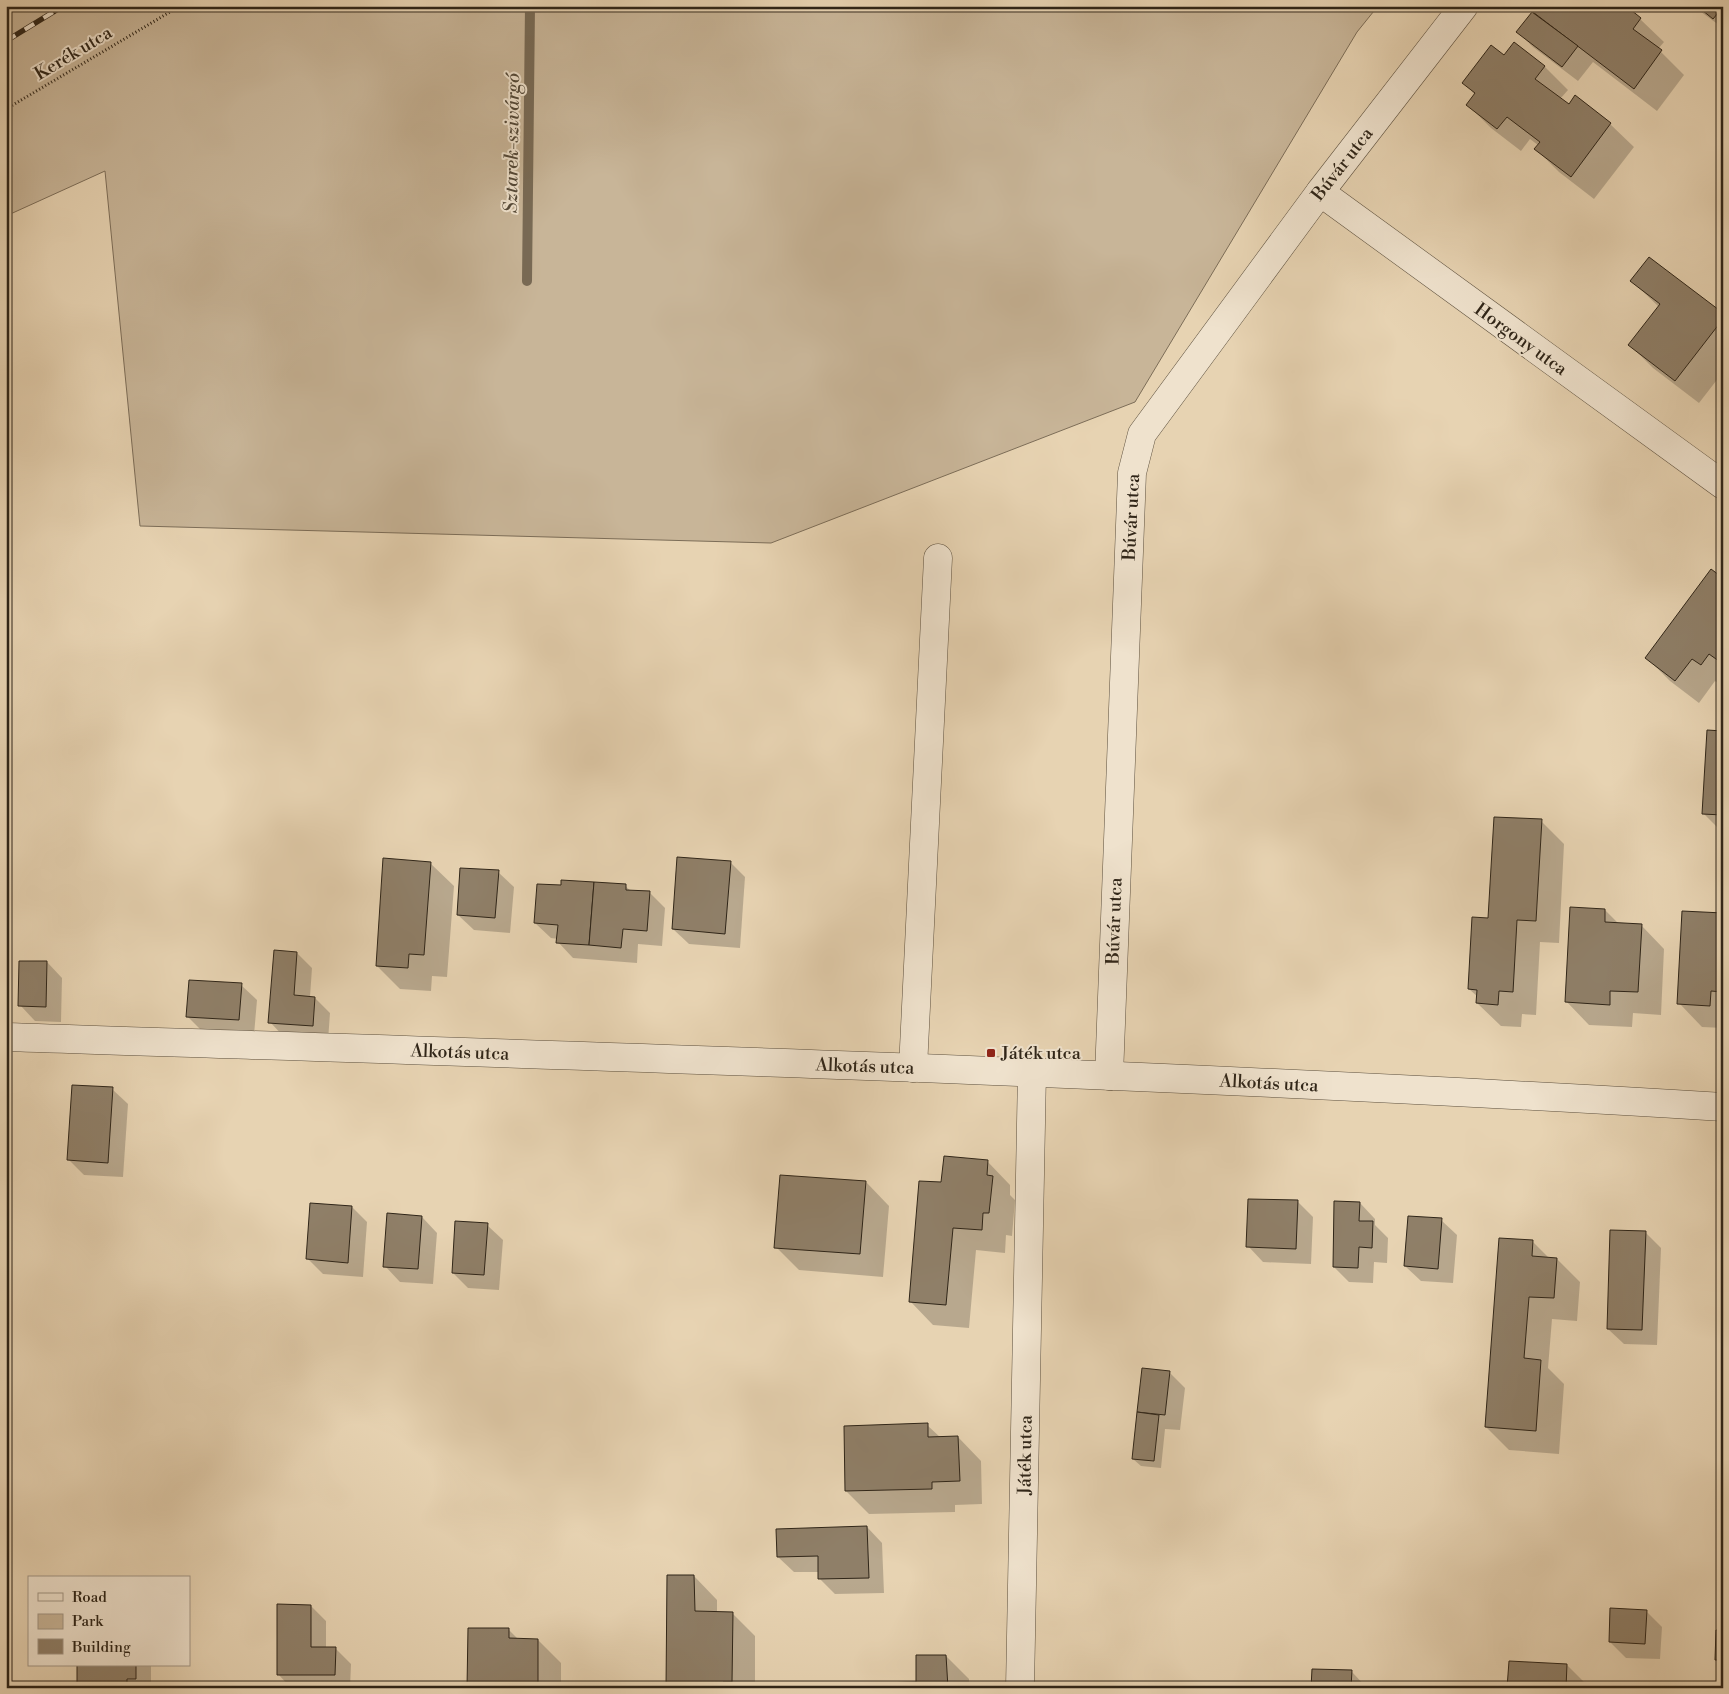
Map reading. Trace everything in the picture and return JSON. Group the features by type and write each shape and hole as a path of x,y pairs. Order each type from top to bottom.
{"street":[{"name":"Búvár utca","path":"1109,1076 1132,473 1142,434 1320,192 1464,6"},
{"name":"Horgony utca","path":"1320,192 1723,485"},
{"path":"913,1068 938,558"},
{"name":"Alkotás utca","path":"6,1037 1032,1072 1552,1097 1723,1108"},
{"name":"Játék utca","path":"1020,1688 1032,1072"}],"path":[{"name":"Kerék utca","path":"6,109 180,6"}],"green space":[{"path":"6,6 1378,6 1357,32 1135,402 771,543 140,526 105,171 6,216"}],"building":[{"path":"1525,6 1626,6 1641,18 1633,29 1662,50 1634,89"},
{"path":"1697,6 1723,6 1723,7 1713,19"},
{"path":"1532,12 1578,46 1562,67 1516,32"},
{"path":"1514,42 1545,66 1535,79 1569,104 1575,95 1611,123 1571,177 1534,149 1540,142 1507,117 1497,129 1466,105 1475,93 1462,83 1491,45 1504,55"},
{"path":"1649,257 1723,313 1723,319 1675,381 1628,345 1660,304 1630,281"},
{"path":"1711,569 1723,578 1723,664 1709,654 1701,665 1692,659 1675,681 1645,658"},
{"path":"1707,730 1723,731 1723,815 1702,814"},
{"path":"1494,817 1542,819 1536,921 1517,920 1513,992 1499,991 1498,1005 1476,1003 1477,990 1468,989 1472,917 1488,918"},
{"path":"677,857 731,861 725,934 672,929"},
{"path":"383,858 431,862 424,955 409,954 408,968 376,966"},
{"path":"460,868 499,870 495,918 457,915"},
{"path":"561,880 594,882 589,945 556,943 558,925 534,923 537,884 561,885"},
{"path":"594,882 626,884 626,890 650,891 647,931 623,929 621,948 589,945"},
{"path":"1570,907 1605,909 1605,922 1642,924 1638,992 1610,991 1610,1005 1565,1002"},
{"path":"1682,911 1723,913 1723,992 1711,991 1710,1006 1677,1004"},
{"path":"274,950 297,952 294,995 315,997 313,1026 268,1023"},
{"path":"19,961 47,961 46,1007 18,1006"},
{"path":"189,980 242,983 239,1020 186,1017"},
{"path":"72,1085 113,1087 108,1163 67,1160"},
{"path":"944,1156 988,1160 987,1175 993,1176 989,1213 983,1213 982,1230 953,1228 946,1305 909,1302 919,1181 941,1182"},
{"path":"780,1175 866,1181 860,1254 774,1248"},
{"path":"1248,1199 1298,1200 1296,1249 1246,1247"},
{"path":"1334,1201 1360,1202 1359,1221 1373,1221 1372,1248 1359,1247 1358,1268 1333,1267"},
{"path":"310,1203 352,1206 348,1263 306,1259"},
{"path":"387,1213 422,1216 418,1269 383,1267"},
{"path":"1408,1216 1442,1218 1438,1269 1404,1266"},
{"path":"455,1221 488,1223 484,1275 452,1273"},
{"path":"1610,1230 1646,1231 1642,1330 1607,1329"},
{"path":"1499,1238 1533,1240 1532,1256 1557,1258 1554,1298 1529,1297 1524,1358 1541,1360 1536,1431 1485,1427"},
{"path":"1142,1368 1170,1371 1165,1415 1137,1412"},
{"path":"1137,1412 1159,1415 1154,1461 1132,1459"},
{"path":"928,1423 928,1437 958,1436 960,1481 932,1482 932,1489 845,1491 844,1426"},
{"path":"867,1526 869,1578 818,1579 818,1556 777,1557 776,1529"},
{"path":"667,1575 694,1575 695,1611 733,1612 732,1682 723,1682 723,1688 666,1688"},
{"path":"277,1604 311,1605 311,1647 336,1647 335,1675 277,1675"},
{"path":"1610,1608 1647,1610 1645,1644 1609,1642"},
{"path":"468,1628 509,1628 509,1638 538,1639 538,1688 467,1688"},
{"path":"1716,1630 1723,1631 1723,1660 1715,1660"},
{"path":"916,1655 946,1655 948,1688 840,1688 840,1684 916,1682"},
{"path":"1509,1661 1567,1664 1566,1688 1507,1688"},
{"path":"77,1666 136,1666 136,1679 127,1679 127,1688 77,1688"},
{"path":"1312,1669 1352,1670 1351,1688 1311,1688"}],"waterway":[{"name":"Sztarek-szivárgó","path":"527,281 530,6"}],"railway":[{"path":"6,41 63,6"}],"place":[{"name":"Játék utca","path":"991,1053"}]}
